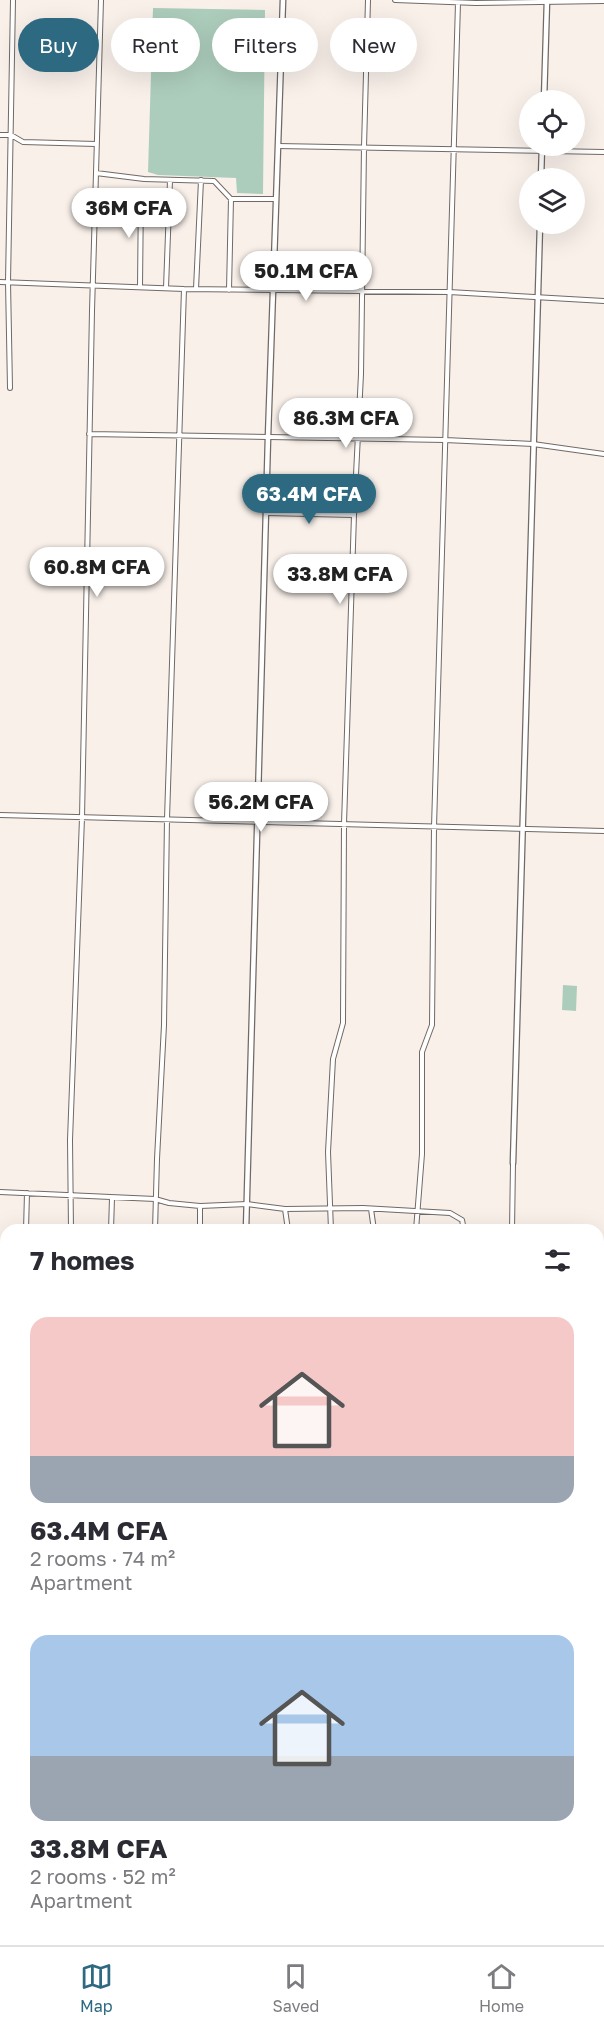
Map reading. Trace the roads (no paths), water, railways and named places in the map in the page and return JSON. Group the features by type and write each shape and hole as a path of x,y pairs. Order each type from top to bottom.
{"street":[{"path":"10,388 8,282 13,0"},
{"path":"71,1224 70,1140 82,818 89,434 101,0"},
{"path":"246,1224 268,437 283,0"},
{"path":"330,1224 328,1152 333,1059 343,1023 344,824 361,374 368,0"},
{"path":"395,0 458,3 604,1"},
{"path":"544,90 547,2"},
{"path":"416,1224 422,1154 422,1052 432,1025 434,827 458,3"},
{"path":"0,135 11,135 23,142 96,144"},
{"path":"278,146 519,148"},
{"path":"585,151 604,152"},
{"path":"96,173 170,180 201,180 214,182 231,199 276,199"},
{"path":"166,288 170,180"},
{"path":"196,289 201,180"},
{"path":"95,192 141,192 140,287"},
{"path":"229,290 231,199"},
{"path":"512,1224 540,234"},
{"path":"0,282 184,289 449,292 604,301"},
{"path":"155,1224 164,1025 167,819 184,289"},
{"path":"89,434 445,440 533,444 604,454"},
{"path":"266,513 354,515"},
{"path":"0,815 604,831"},
{"path":"0,1192 155,1199 169,1203 200,1206 247,1204 285,1209 371,1209 450,1213 462,1221 463,1224"},
{"path":"26,1224 27,1193"},
{"path":"111,1224 112,1198"},
{"path":"200,1206 200,1224"},
{"path":"285,1209 287,1224"},
{"path":"371,1209 373,1224"}]}
